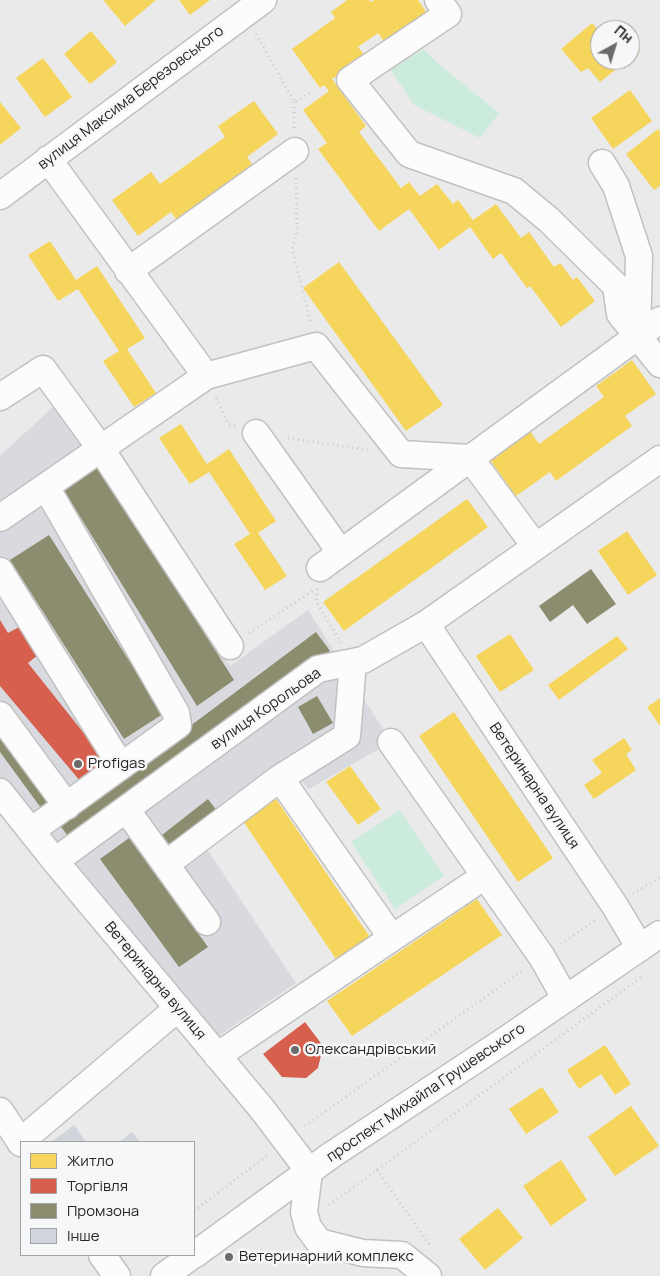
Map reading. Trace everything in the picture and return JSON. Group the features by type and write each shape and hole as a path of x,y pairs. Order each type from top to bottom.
{"street":[{"path":"438,0 448,14 350,80 409,154 514,191 549,220 616,286 620,314 660,364"},
{"name":"вулиця Максима Березовського","path":"0,196 254,7"},
{"path":"128,271 295,151"},
{"path":"48,159 206,376"},
{"path":"602,163 616,186 639,256 637,336"},
{"path":"256,433 326,570 470,458 660,320"},
{"path":"0,518 206,376 316,346 401,454 470,458"},
{"path":"0,397 43,369 101,449 230,646"},
{"path":"470,458 535,546"},
{"name":"вулиця Корольова","path":"55,861 318,670 363,660 426,624 660,459"},
{"path":"31,831 178,726 176,713 46,486"},
{"path":"0,572 121,766"},
{"name":"Ветеринарна вулиця","path":"426,624 615,906 650,941"},
{"path":"166,864 280,778 347,736 353,662"},
{"path":"0,715 67,806"},
{"path":"391,742 542,957 566,998"},
{"path":"280,778 392,938"},
{"name":"Ветеринарна вулиця","path":"0,792 286,1140 309,1171"},
{"path":"126,809 207,922"},
{"path":"217,1056 485,876"},
{"name":"проспект Михайла Грушевського","path":"195,1254 309,1171 650,941"},
{"path":"22,1141 178,1008"},
{"path":"0,1111 20,1141"},
{"path":"309,1171 304,1212 308,1226 319,1242 363,1253 402,1255 428,1276"},
{"path":"103,1256 117,1276"},
{"name":"проспект Михайла Грушевського","path":"164,1276 193,1256"}],"path":[{"path":"254,7 294,102 297,232 292,249 316,346"},
{"path":"294,102 313,91"},
{"path":"206,376 228,424 256,433 401,454"},
{"path":"230,646 326,570"},
{"path":"326,570 316,601 353,662"},
{"path":"195,1209 286,1140 542,957 660,877"},
{"path":"306,1221 644,976"},
{"path":"378,1170 433,1250"}],"shaded area":[{"path":"54,406 100,465 230,666 308,610 391,742 309,789 282,765 195,831 296,983 210,1042 0,783 0,456"}],"green space":[{"path":"423,49 499,113 480,138 414,105 391,70"},
{"path":"400,810 444,876 395,909 351,842"}],"building: Житло":[{"path":"103,0 156,0 125,26"},
{"path":"179,0 210,0 190,15"},
{"path":"347,0 369,0 371,2 374,0 418,0 427,13 385,43 378,33 358,47 365,56 332,79 366,126 359,132 401,188 409,182 420,196 437,184 453,204 458,200 473,220 496,204 521,238 529,232 554,267 560,263 573,280 577,277 595,301 561,327 530,286 527,288 501,253 493,259 470,227 439,250 409,209 379,231 318,149 327,143 303,110 329,91 324,85 320,88 292,49 335,18 331,12"},
{"path":"590,25 590,70 615,70 600,82 588,68 581,72 561,49"},
{"path":"91,31 117,62 90,84 64,54"},
{"path":"43,58 72,97 45,117 16,78"},
{"path":"630,90 652,121 613,149 591,118"},
{"path":"254,101 278,134 247,157 254,167 178,222 171,212 138,236 112,200 151,172 160,184 225,137 218,126"},
{"path":"0,102 21,128 0,145"},
{"path":"658,129 660,132 660,186 654,190 626,154"},
{"path":"50,241 76,280 97,266 145,338 127,349 156,393 134,407 103,361 119,351 78,289 58,301 28,255"},
{"path":"339,262 443,405 406,431 303,288"},
{"path":"632,360 656,394 625,416 632,426 556,481 550,472 516,496 490,460 530,431 539,444 604,397 596,386"},
{"path":"181,424 207,464 229,449 276,521 258,533 287,576 265,590 234,544 250,534 209,472 190,484 159,438"},
{"path":"467,499 488,527 344,631 323,602"},
{"path":"627,531 657,575 628,595 598,551"},
{"path":"510,634 534,670 500,692 476,656"},
{"path":"617,636 628,649 559,700 548,685"},
{"path":"660,698 660,726 647,707"},
{"path":"454,712 553,858 518,882 419,736"},
{"path":"624,738 632,750 626,754 636,770 594,799 584,785 602,773 592,760"},
{"path":"350,766 381,809 358,825 326,782"},
{"path":"274,796 372,940 338,962 241,818"},
{"path":"477,899 502,935 352,1036 327,1001"},
{"path":"605,1045 631,1084 615,1095 601,1074 579,1089 567,1070"},
{"path":"542,1087 559,1112 526,1134 509,1109"},
{"path":"631,1106 659,1146 615,1176 588,1137"},
{"path":"561,1160 587,1200 551,1226 523,1186"},
{"path":"498,1208 523,1238 485,1270 459,1239"}],"building: Торгівля":[{"path":"0,620 8,633 21,626 39,654 28,663 106,761 81,782 0,686"},
{"name":"Олександрівський","path":"305,1022 323,1046 318,1068 306,1078 282,1077 263,1054"}],"building: Промзона":[{"path":"98,466 234,680 197,706 63,489"},
{"path":"49,535 163,714 124,739 10,560"},
{"path":"591,569 616,604 587,624 573,605 550,622 539,606"},
{"path":"316,632 330,651 73,843 59,824"},
{"path":"317,696 333,723 313,734 298,707"},
{"path":"0,725 56,799 41,808 0,752"},
{"path":"208,799 217,811 172,848 162,835"},
{"path":"129,838 208,947 179,967 100,859"}],"building: Інше":[{"path":"74,1125 85,1141 52,1141"},
{"path":"132,1132 139,1141 120,1141"}],"place":[{"name":"Profigas","path":"78,764"},
{"name":"Олександрівський","path":"295,1050"},
{"name":"Ветеринарний комплекс","path":"229,1257"}]}
